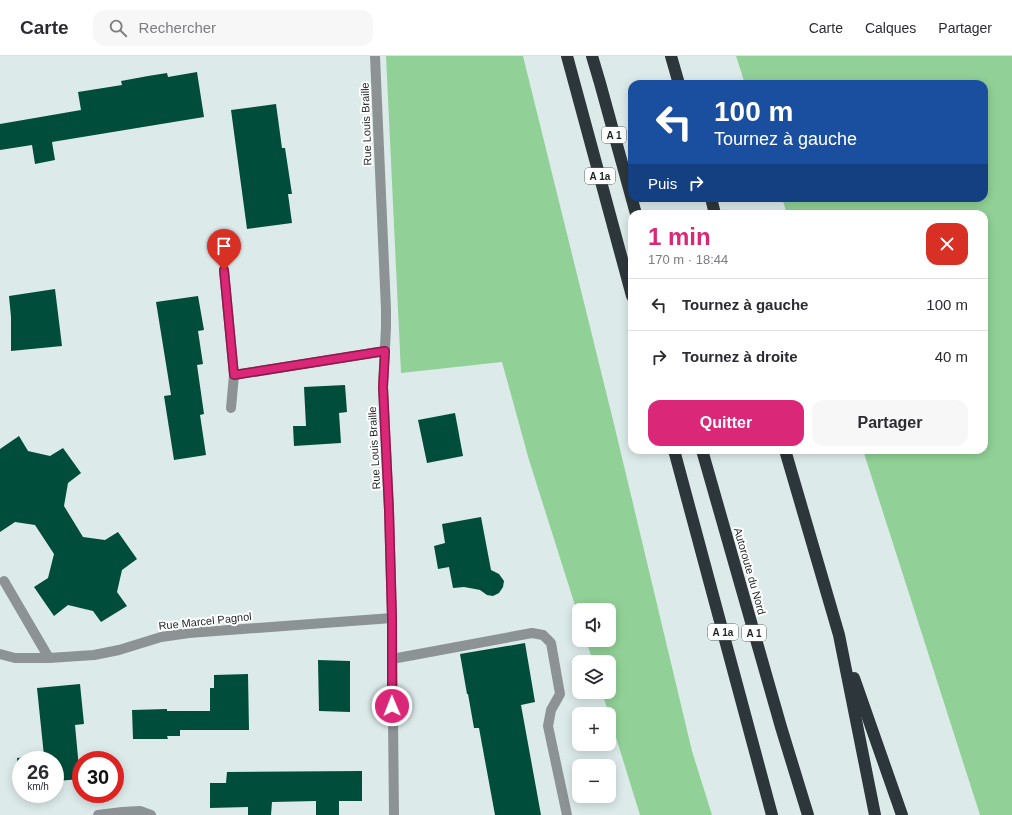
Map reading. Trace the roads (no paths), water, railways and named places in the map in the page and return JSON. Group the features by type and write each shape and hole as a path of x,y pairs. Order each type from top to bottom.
{"highway":[{"name":"A 1a","path":"567,56 628,281"},
{"name":"A 1","path":"592,56 628,185"},
{"path":"671,56 678,80"},
{"name":"A 1a","path":"675,454 772,815"},
{"name":"Autoroute du Nord","path":"703,454 781,727 808,815"},
{"path":"786,454 839,635 902,815"},
{"path":"839,635 875,815"}],"street":[{"name":"Rue Louis Braille","path":"375,56 386,310 383,387 389,510 392,618 394,815"},
{"path":"224,270 234,375 231,408"},
{"path":"234,375 385,351"},
{"path":"4,581 50,658"},
{"name":"Rue Marcel Pagnol","path":"0,654 15,658 50,658 94,655 119,650 161,637 189,633 392,618"},
{"path":"392,660 532,632 543,635 551,642 560,694 551,710 548,726 567,815"},
{"path":"98,815 140,811 151,815"}]}
